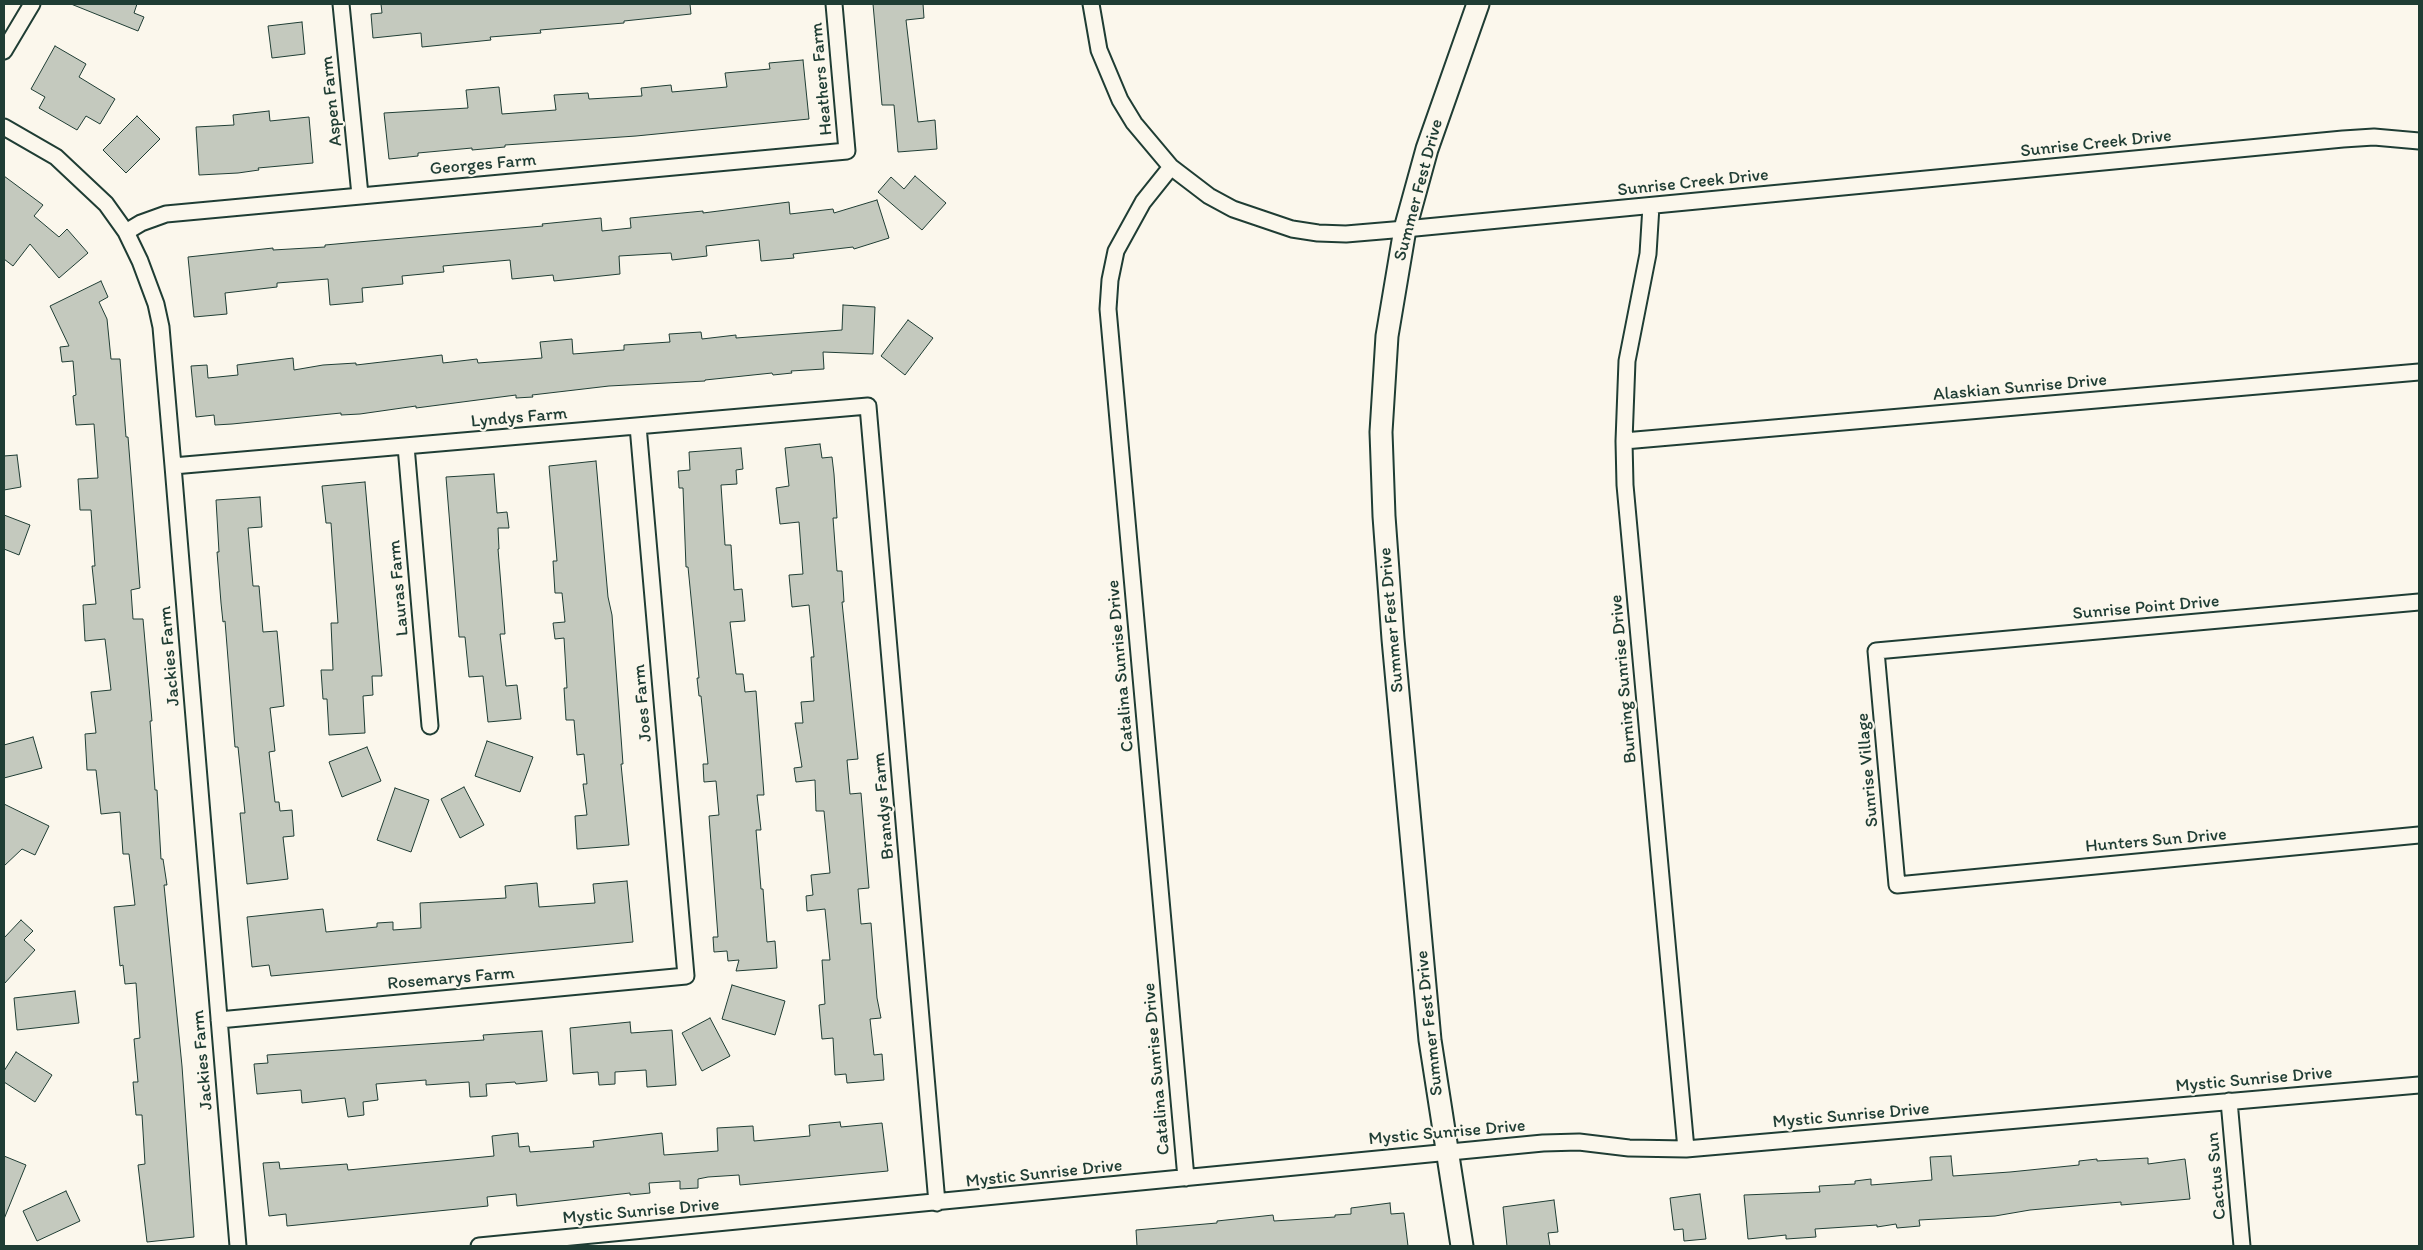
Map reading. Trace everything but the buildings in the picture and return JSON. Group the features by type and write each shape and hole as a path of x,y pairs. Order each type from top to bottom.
{"street":[{"path":"4,52 32,4"},
{"name":"Aspen Farm","path":"341,4 360,195"},
{"name":"Heathers Farm","path":"834,4 847,151"},
{"name":"Sunrise Creek Drive","path":"1091,4 1099,50 1120,100 1134,123 1171,167 1209,196 1233,209 1292,229 1346,234 1405,230 2343,139 2374,137 2419,141"},
{"name":"Summer Fest Drive","path":"1462,1246 1430,1040 1384,516 1381,432 1387,336 1405,230 1427,149 1478,4"},
{"name":"Jackies Farm","path":"4,127 56,157 84,181 106,204 126,232 140,261 156,304 161,327 238,1246"},
{"name":"Georges Farm","path":"126,232 141,223 166,214 847,151"},
{"name":"Catalina Sunrise Drive","path":"1171,167 1143,202 1116,251 1110,280 1108,309 1186,1178"},
{"name":"Burning Sunrise Drive","path":"1651,206 1648,254 1627,361 1624,441 1625,485 1686,1149"},
{"name":"Alaskian Sunrise Drive","path":"1624,441 2419,372"},
{"name":"Lyndys Farm","path":"173,466 868,406"},
{"name":"Brandys Farm","path":"868,406 936,1203"},
{"name":"Joes Farm","path":"638,426 686,976"},
{"name":"Lauras Farm","path":"406,446 430,726"},
{"name":"Sunrise Point Drive","path":"1876,651 2419,602"},
{"name":"Sunrise Village","path":"1876,651 1897,885"},
{"name":"Hunters Sun Drive","path":"1897,885 2419,835"},
{"name":"Rosemarys Farm","path":"219,1020 686,976"},
{"name":"Mystic Sunrise Drive","path":"479,1246 936,1203 1446,1151 1542,1143 1579,1142 1629,1148 1686,1149 2419,1084"},
{"name":"Cactus Sun","path":"2229,1101 2242,1246"}]}
